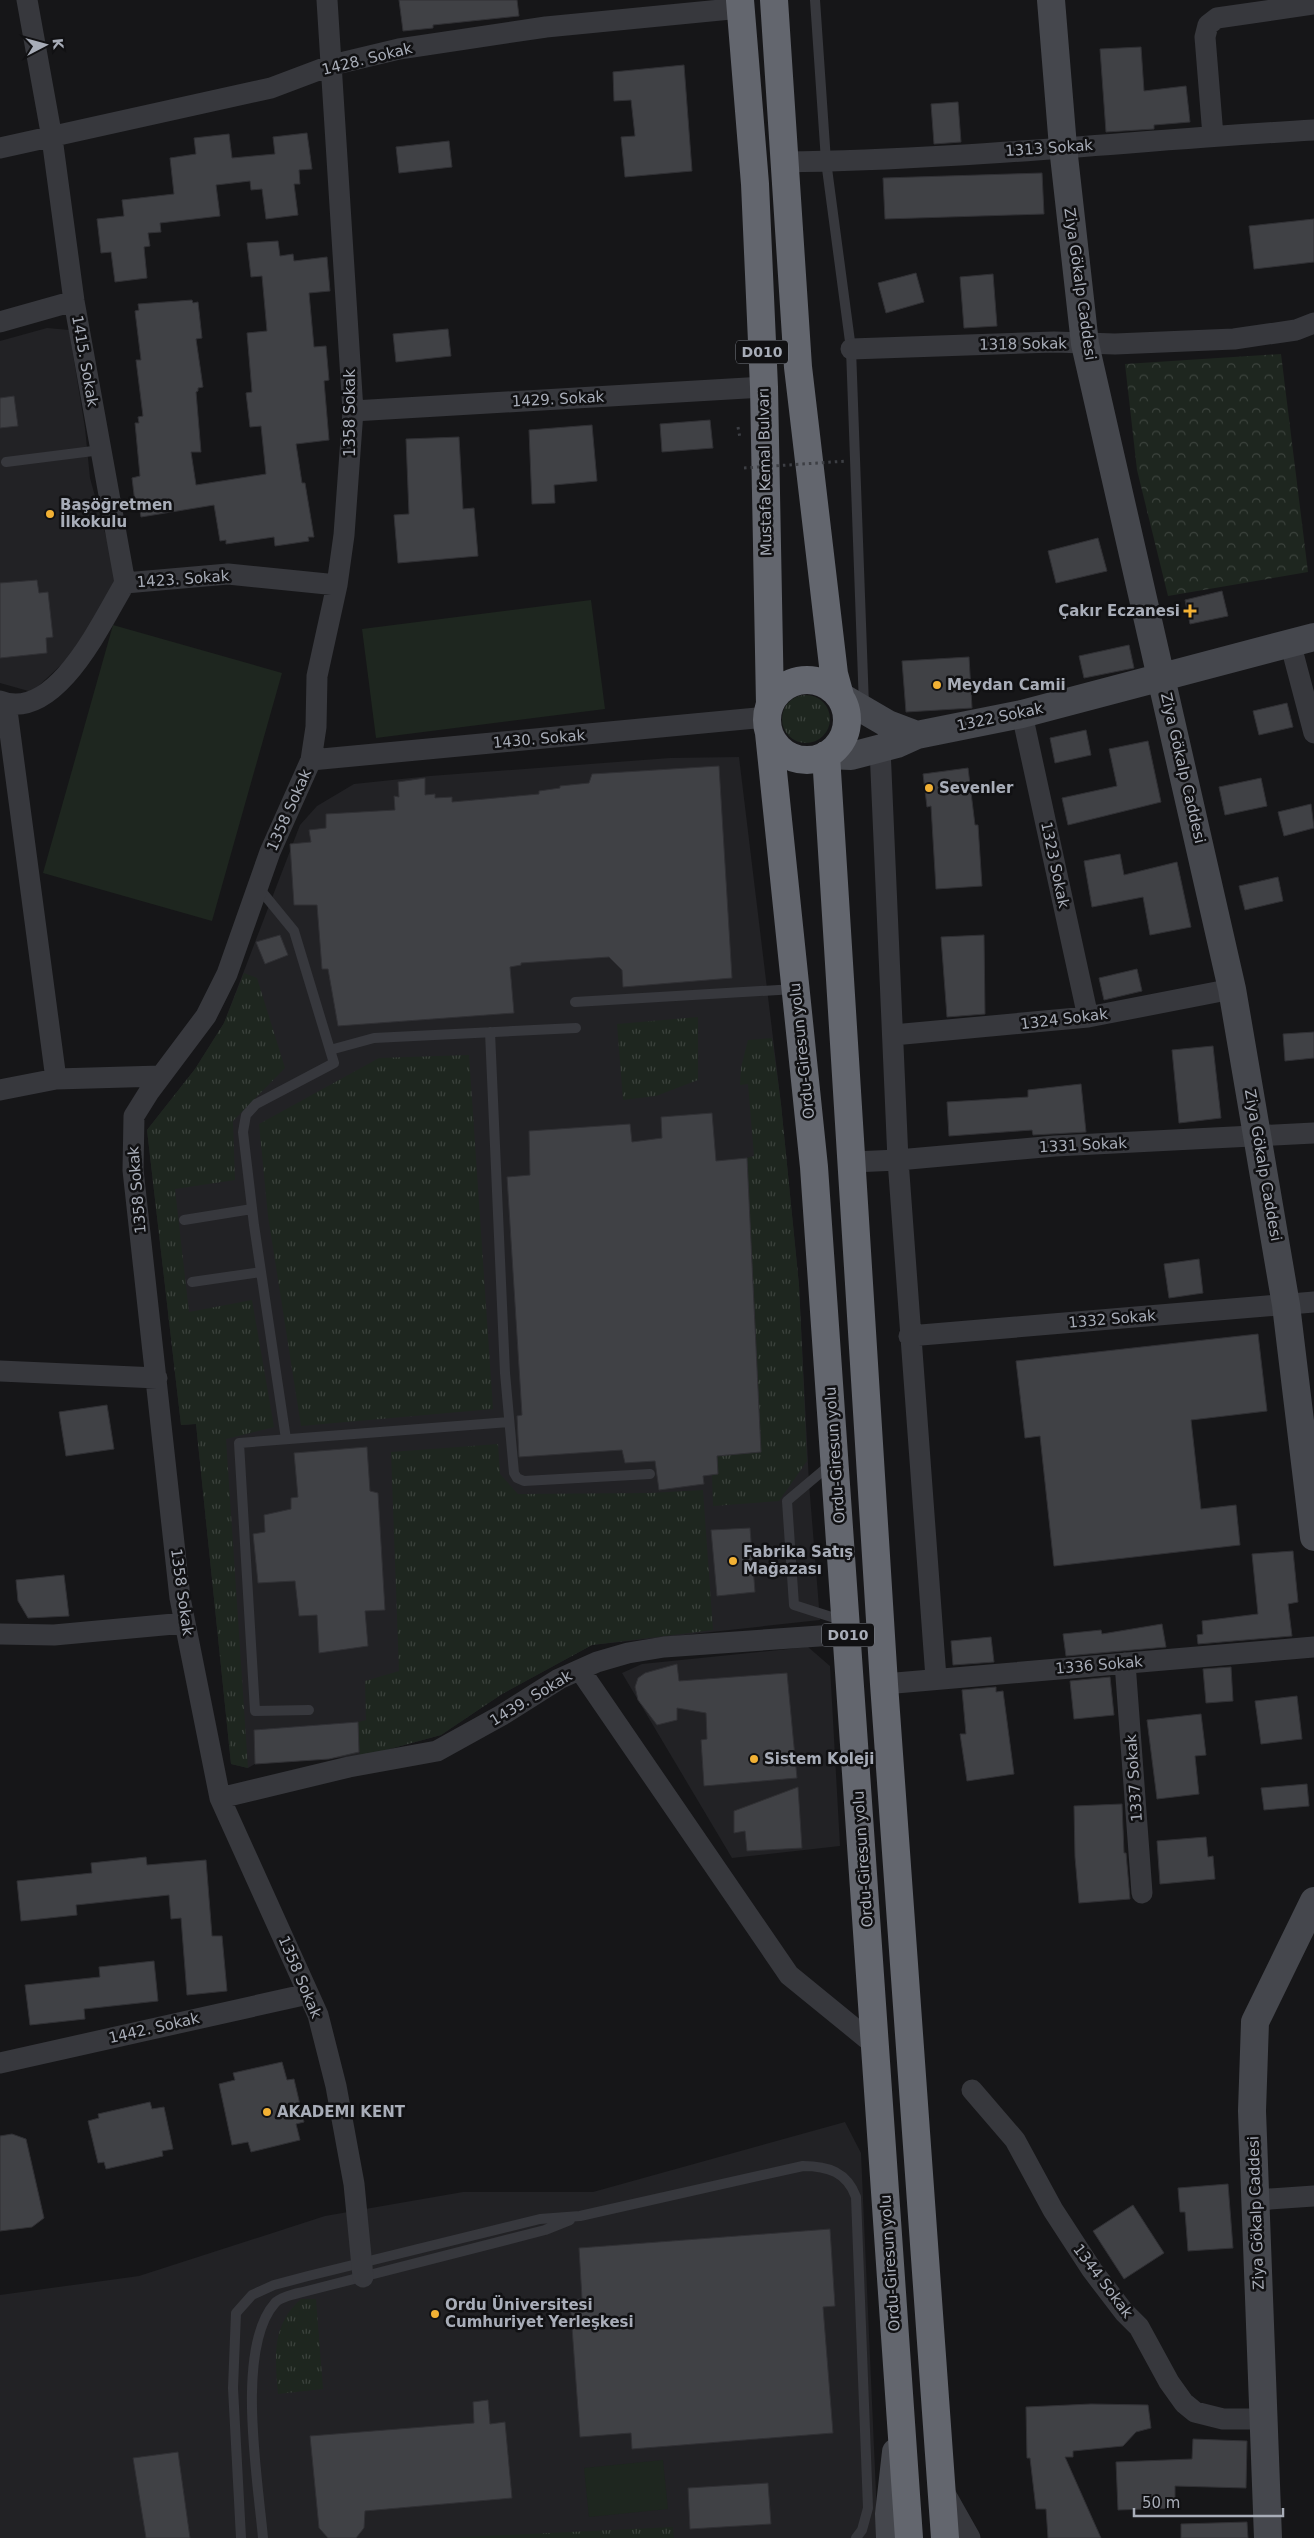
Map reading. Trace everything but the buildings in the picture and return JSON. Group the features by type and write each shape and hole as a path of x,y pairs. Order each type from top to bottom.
{"highway":[{"name":"D010","path":"774,0 798,367 833,665 840,696"},
{"name":"Mustafa Kemal Bulvarı","path":"741,4 755,184 764,387 769,718"},
{"path":"797,681 820,682 840,696 846,708 847,726 840,742 826,755 811,760 794,757 778,748 769,718 781,690 797,681"},
{"name":"Ordu-Giresun yolu","path":"769,718 814,1167 848,1628 909,2538"},
{"name":"D010","path":"826,755 853,1162 884,1684 946,2538"}],"street":[{"name":"1415. Sokak","path":"27,0 52,138 74,301 125,584"},
{"name":"1358 Sokak","path":"327,0 353,411 344,535 337,585 317,676 316,727 311,760 270,852 227,974 206,1016 134,1116 132,1140 133,1170 180,1598 220,1798 318,2015 336,2086 354,2184 363,2270"},
{"name":"Ziya Gökalp Caddesi","path":"1052,0 1062,147 1085,344 1163,678 1232,989 1286,1305 1314,1537"},
{"name":"1428. Sokak","path":"0,148 271,88 332,65 399,49 546,27 741,4"},
{"path":"1213,136 1205,37 1208,25 1217,18 1313,7"},
{"name":"1313 Sokak","path":"784,162 1062,147 1314,130"},
{"path":"0,322 74,301"},
{"name":"1318 Sokak","path":"851,349 1054,342 1085,344 1234,338 1296,330 1314,323"},
{"name":"1429. Sokak","path":"353,411 764,387"},
{"name":"1423. Sokak","path":"3,702 29,704 49,692 82,656 125,584 228,574 337,585"},
{"path":"1302,640 1314,733"},
{"name":"1322 Sokak","path":"826,755 851,756 917,735 1022,714 1302,640"},
{"path":"840,696 888,724 917,735"},
{"path":"3,702 56,1079"},
{"name":"1323 Sokak","path":"1022,714 1088,1017"},
{"name":"1430. Sokak","path":"311,760 769,718"},
{"path":"880,748 898,1160 936,1678"},
{"name":"1324 Sokak","path":"894,1035 1088,1017 1232,989"},
{"path":"0,1090 56,1079 161,1076"},
{"name":"1331 Sokak","path":"853,1162 898,1160 1055,1146 1314,1133"},
{"name":"1332 Sokak","path":"910,1336 1314,1302"},
{"path":"0,1371 157,1378"},
{"path":"0,1634 54,1635 185,1623"},
{"name":"1439. Sokak","path":"220,1798 349,1767 437,1751 502,1715 559,1679 628,1653 664,1647 848,1628"},
{"name":"1336 Sokak","path":"884,1684 936,1678 1314,1647"},
{"name":"1337 Sokak","path":"1125,1663 1142,1893"},
{"path":"580,1670 789,1975 876,2046"},
{"name":"Ziya Gökalp Caddesi","path":"1268,2538 1252,2111 1254,2022 1314,1901"},
{"name":"1442. Sokak","path":"0,2063 308,1994"},
{"name":"1344 Sokak","path":"972,2090 1015,2140 1053,2210 1087,2262 1124,2312 1139,2327 1169,2382 1184,2403 1195,2412 1223,2419 1265,2419"},
{"path":"1256,2200 1314,2196"},
{"path":"890,2538 889,2514 900,2415"},
{"path":"942,2489 970,2538"}],"lane":[{"path":"815,0 826,161 851,349 864,710"},
{"path":"6,462 101,450"},
{"path":"258,887 294,931 334,1063 256,1104 246,1115 243,1132 252,1209 286,1439"},
{"path":"575,1002 796,989"},
{"path":"330,1050 374,1038 576,1028"},
{"path":"490,1032 509,1422 513,1468 517,1478 524,1481 650,1474"},
{"path":"184,1220 252,1209"},
{"path":"192,1282 261,1272"},
{"path":"309,1710 255,1711 239,1443 509,1422"},
{"path":"836,1461 787,1501 794,1605 848,1628"},
{"path":"241,2538 232,2388 236,2313 252,2295 274,2285 363,2270 545,2230 580,2216 803,2166 823,2166 838,2172 852,2184 856,2197 868,2508 862,2530 856,2538"},
{"path":"263,2538 250,2385 261,2323 276,2301 363,2270"}],"path":[{"path":"744,468 847,461"}],"shaded area":[{"name":"Başöğretmen İlkokulu","path":"47,328 69,330 85,428 90,478 110,551 115,584 75,652 32,692 0,683 0,341"},
{"path":"739,757 781,1104 799,1285 809,1483 820,1620 592,1645 502,1694 441,1735 364,1756 255,1764 248,1768 231,1764 196,1424 181,1425 147,1130 195,1069 224,1023 300,825 317,806 354,784 430,776 670,758"},
{"name":"Sistem Koleji","path":"808,1647 830,1666 840,1846 732,1858 622,1673 642,1664"},
{"name":"Ordu Üniversitesi Cumhuriyet Yerleşkesi","path":"845,2122 861,2153 878,2538 0,2538 0,2295 139,2276 325,2216 463,2192 593,2192"}],"green space":[{"path":"1281,354 1308,572 1168,596 1137,470 1125,364"},
{"path":"591,600 605,709 376,738 362,629"},
{"path":"113,625 282,673 212,921 43,873"},
{"path":"806,695 815,697 823,702 828,710 830,719 828,728 823,736 815,741 806,743 797,741 789,736 784,728 782,719 784,710 789,702 797,697"},
{"path":"244,973 257,978 285,1068 233,1121 235,1180 175,1189 189,1312 252,1300 274,1427 226,1439 248,1768 231,1764 196,1424 181,1425 147,1130 195,1069 224,1023"},
{"path":"698,1017 698,1080 656,1096 623,1100 617,1024"},
{"path":"772,1038 781,1104 799,1285 807,1461 779,1501 713,1506 712,1475 718,1474 717,1456 761,1452 747,1158 754,1156 748,1084 740,1085 741,1068 748,1040"},
{"path":"469,1055 493,1409 301,1426 268,1216 259,1124 379,1058"},
{"path":"498,1444 500,1474 518,1494 650,1493 703,1490 713,1630 592,1645 502,1694 441,1735 360,1757 358,1722 366,1720 365,1681 399,1671 391,1452"},
{"path":"301,2299 316,2299 323,2389 278,2394 277,2343 284,2320"},
{"path":"663,2460 668,2509 589,2517 584,2468"},
{"path":"673,2527 674,2538 443,2538"}],"place":[{"name":"Başöğretmen İlkokulu","path":"50,514"},
{"name":"Çakır Eczanesi","path":"1190,611"},
{"name":"Meydan Camii","path":"937,685"},
{"name":"Sevenler","path":"929,788"},
{"name":"Fabrika Satış Mağazası","path":"733,1561"},
{"name":"Sistem Koleji","path":"754,1759"},
{"name":"AKADEMI KENT","path":"267,2112"},
{"name":"Ordu Üniversitesi Cumhuriyet Yerleşkesi","path":"435,2314"}]}
